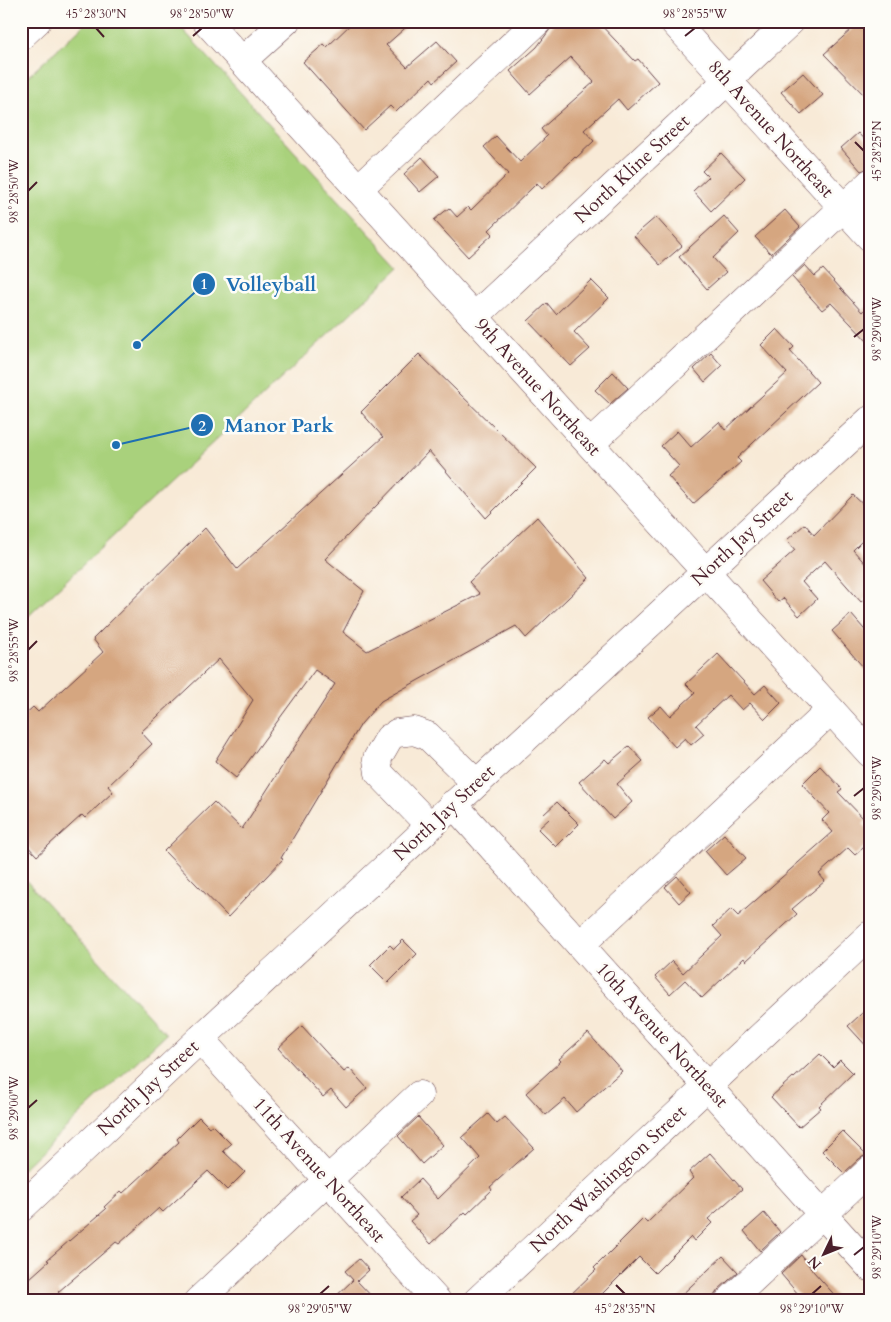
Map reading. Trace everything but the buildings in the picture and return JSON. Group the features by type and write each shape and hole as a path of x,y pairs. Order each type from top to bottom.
{"street":[{"path":"21,36 37,21"},
{"name":"9th Avenue Northeast","path":"206,21 870,753"},
{"path":"242,61 286,21"},
{"path":"358,189 538,21"},
{"name":"8th Avenue Northeast","path":"673,21 870,236"},
{"name":"North Kline Street","path":"474,317 791,21"},
{"path":"591,444 870,183"},
{"name":"North Jay Street","path":"21,1208 453,804 870,420"},
{"path":"580,945 831,710"},
{"path":"430,826 379,773 377,760 393,735 414,731 428,736 476,783"},
{"name":"10th Avenue Northeast","path":"453,804 870,1267"},
{"name":"North Washington Street","path":"477,1301 870,935"},
{"name":"11th Avenue Northeast","path":"200,1039 437,1301"},
{"path":"198,1301 419,1095"},
{"path":"729,1301 870,1170"}],"green space":[{"path":"88,21 175,21 400,267 21,623 21,83"},
{"path":"21,875 166,1034 21,1170"}],"place":[{"name":"Volleyball","path":"137,345"},
{"name":"Manor Park","path":"116,445"}]}
